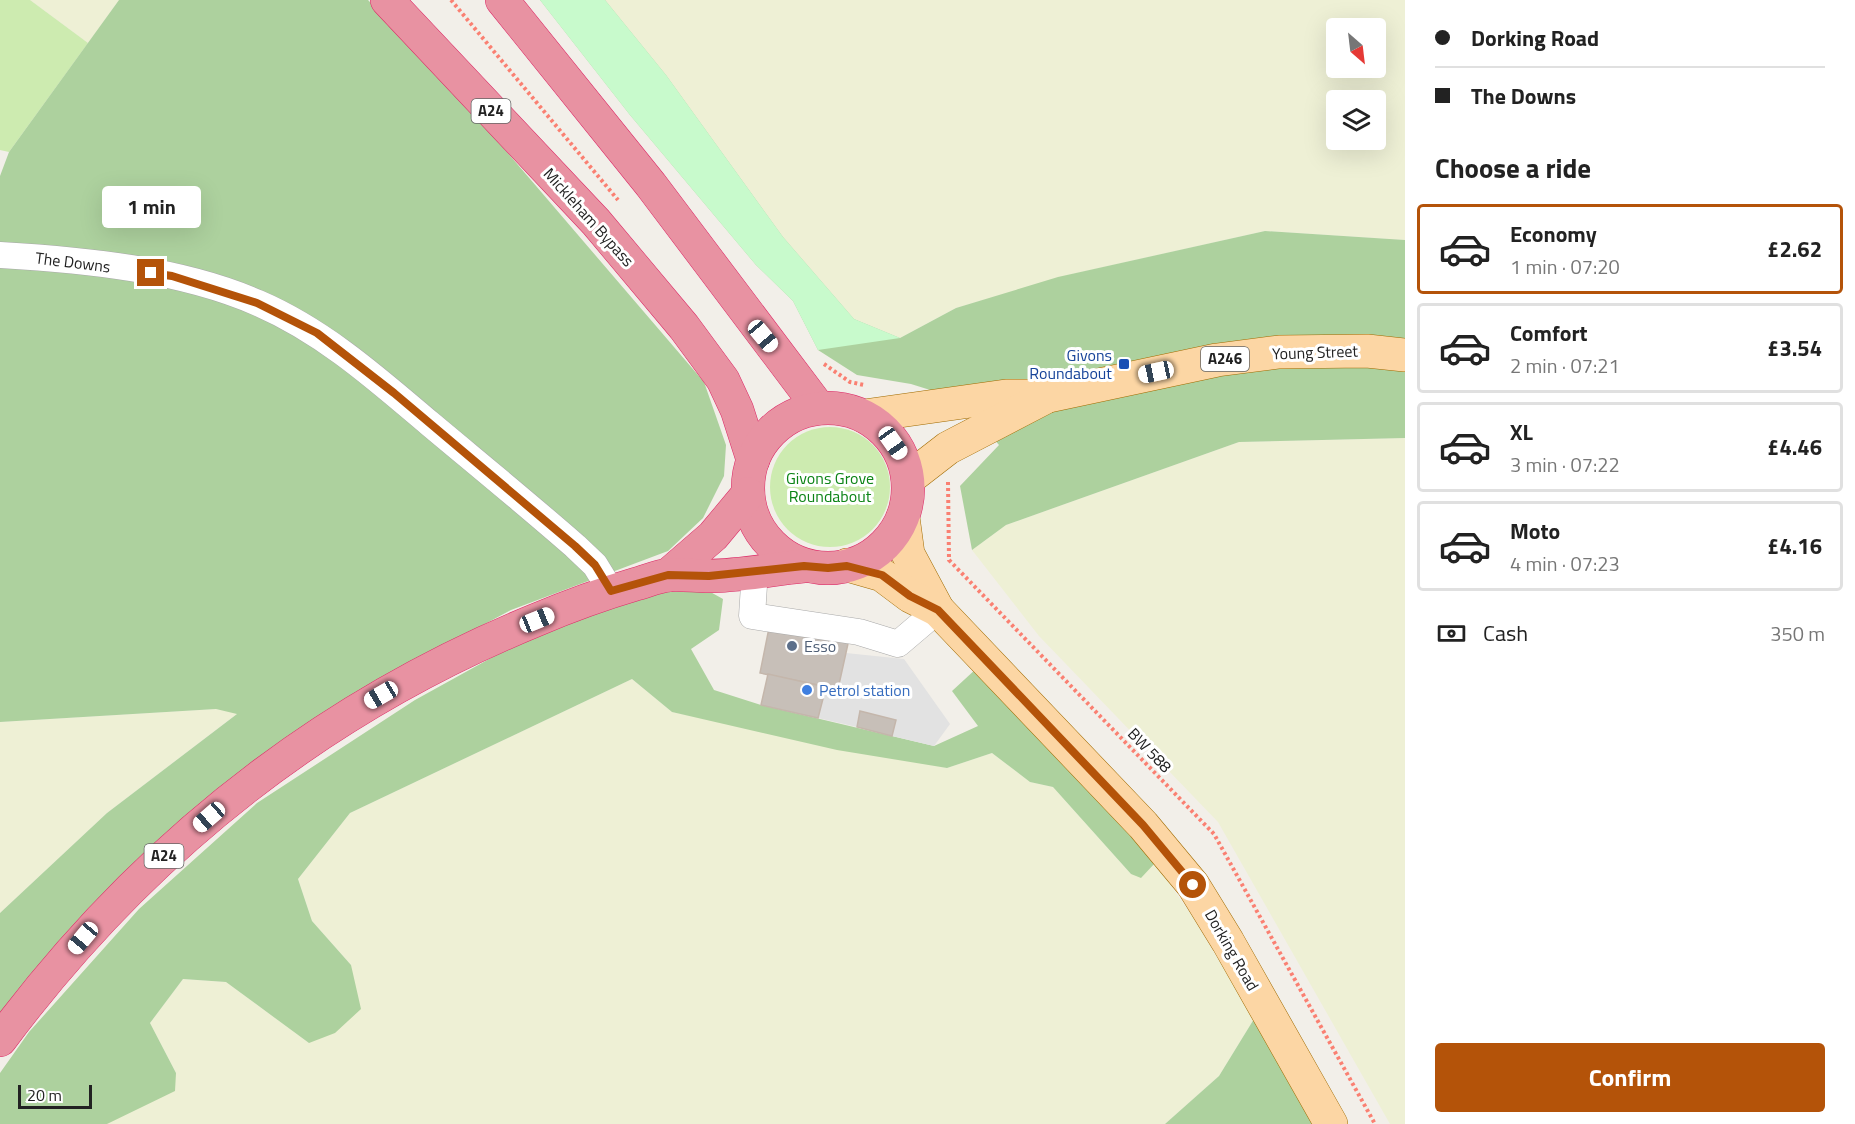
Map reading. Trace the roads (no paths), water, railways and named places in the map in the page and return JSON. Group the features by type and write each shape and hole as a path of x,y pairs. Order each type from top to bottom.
{"highway":[{"name":"Mickleham Bypass","path":"387,0 596,222 684,327 723,380 737,410 753,460"},
{"path":"502,0 651,185 819,408"},
{"path":"819,408 842,409 864,416 886,432 901,454 908,479 908,498 903,517 890,539 871,556 847,566 828,568 804,566 784,555 770,543 755,520 748,494 753,460 764,441 779,425 797,414 819,408"},
{"name":"A24","path":"668,575 713,536 748,494"},
{"name":"A24","path":"0,1040 83,938 144,873 251,781 298,747 422,672 498,635 611,591 668,575 709,576 804,566"}],"main road":[{"name":"Young Street","path":"864,416 1006,396 1048,396 1217,360 1279,352 1367,351 1405,355"},
{"name":"Young Street","path":"908,479 948,448 1048,396"},
{"name":"Dorking Road","path":"903,517 908,554 938,610 1143,825 1193,885 1228,942 1331,1124"},
{"name":"Dorking Road","path":"847,566 882,575 910,596 938,610"}],"street":[{"name":"The Downs","path":"0,255 48,258 172,276 257,303 317,333 394,393 575,546 595,565 611,591"},
{"path":"755,570 752,616 859,632 898,644 938,610"}],"place":[{"name":"Givons Roundabout","path":"1124,364"},
{"name":"Esso","path":"792,646"},
{"name":"Petrol station","path":"807,690"}],"park label":[{"name":"Givons Grove Roundabout","path":"830,487"}]}
